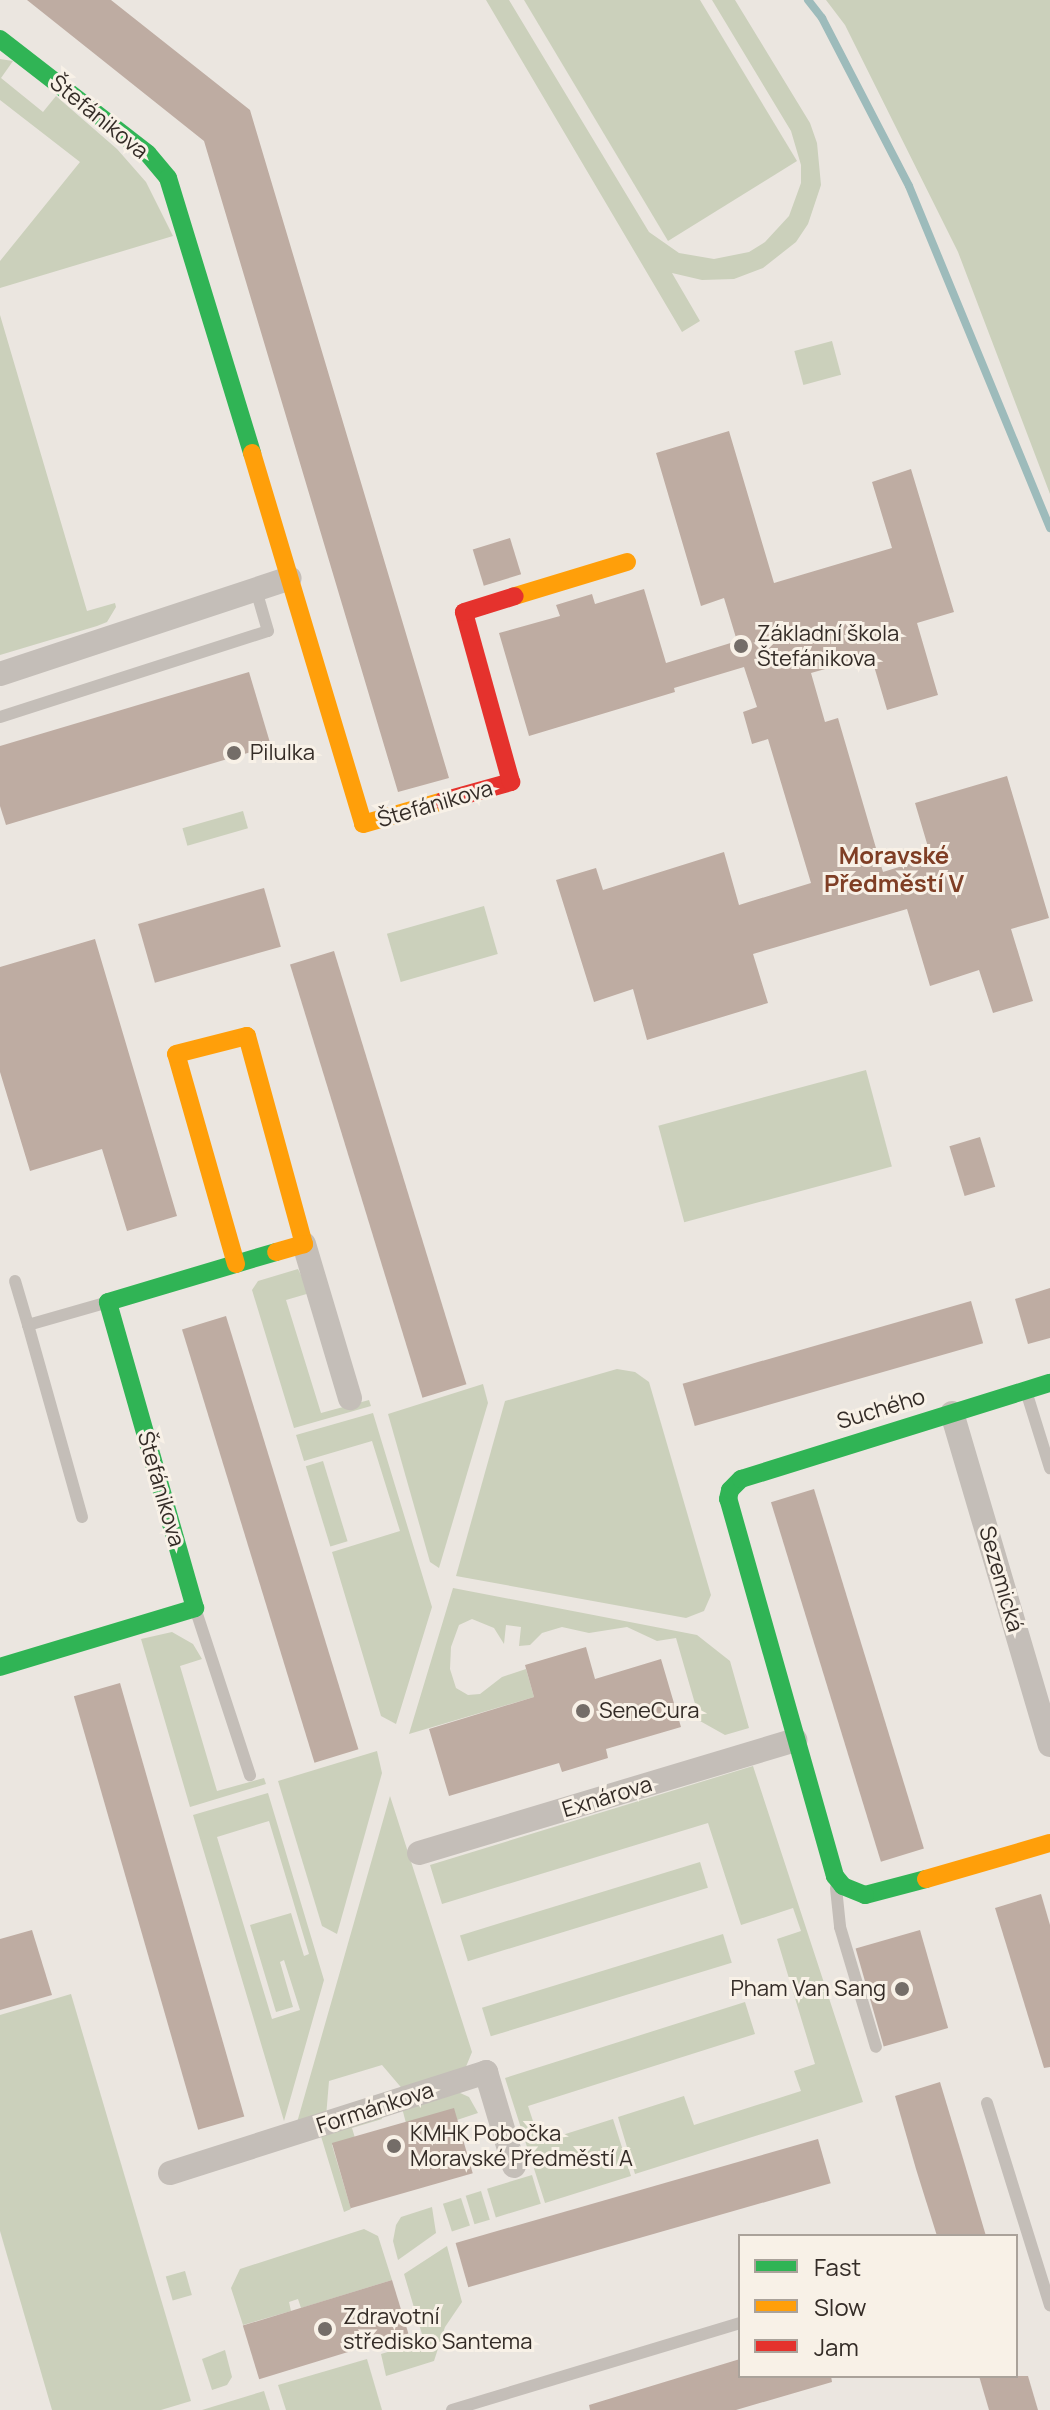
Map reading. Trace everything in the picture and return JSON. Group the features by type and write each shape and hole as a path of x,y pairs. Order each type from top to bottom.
{"street":[{"name":"Štefánikova","path":"0,39 148,154 168,178 363,824 511,782 464,612 627,562"},
{"path":"0,674 290,578"},
{"path":"236,1264 176,1054 247,1036 350,1398"},
{"path":"108,1302 304,1244"},
{"name":"Štefánikova","path":"108,1302 195,1608"},
{"name":"Suchého","path":"795,1740 728,1507 730,1490 741,1479 1050,1383"},
{"name":"Sezemická","path":"952,1413 1050,1745"},
{"path":"0,1667 195,1608"},
{"path":"795,1740 835,1876 854,1892 877,1894 1050,1843"},
{"name":"Exnárova","path":"419,1853 795,1740"},
{"name":"Formánkova","path":"170,2173 486,2072 514,2166"}],"lane":[{"path":"0,717 268,631 256,590"},
{"path":"15,1281 82,1517"},
{"path":"28,1325 108,1302"},
{"path":"1026,1390 1050,1468"},
{"path":"195,1608 250,1775"},
{"path":"835,1876 840,1927 876,2047"},
{"path":"987,2103 1050,2305"},
{"path":"452,2410 738,2324"}],"green space":[{"path":"486,0 509,0 649,232 679,253 714,259 749,252 765,242 789,216 801,183 801,165 791,131 712,0 735,0 810,123 817,143 821,185 808,224 796,242 763,268 734,279 702,280 672,273 700,321 682,332"},
{"path":"524,0 700,0 797,161 668,241"},
{"path":"826,0 1050,0 1050,494 958,252 845,25"},
{"path":"0,59 13,61 1,78 43,112 56,96 117,149 146,182 173,236 0,288 0,261 80,162 0,100"},
{"path":"0,315 87,611 115,603 116,607 107,622 0,655"},
{"path":"832,341 841,375 803,385 794,351"},
{"path":"243,811 248,828 187,846 182,828"},
{"path":"484,906 498,954 401,982 387,934"},
{"path":"866,1070 892,1167 684,1222 658,1126"},
{"path":"298,1269 310,1293 286,1300 321,1413 369,1400 371,1406 294,1428 252,1290 258,1281"},
{"path":"617,1369 635,1372 649,1382 711,1595 704,1611 686,1618 456,1576 505,1401"},
{"path":"483,1384 488,1403 439,1568 430,1562 388,1414"},
{"path":"373,1413 432,1607 396,1724 381,1716 332,1552 400,1531 372,1441 304,1461 296,1435"},
{"path":"323,1461 348,1541 330,1547 306,1466"},
{"path":"453,1588 697,1635 730,1661 749,1728 725,1735 700,1721 676,1638 657,1641 627,1627 589,1633 562,1627 542,1633 530,1645 519,1646 521,1627 506,1625 504,1644 494,1628 472,1619 459,1625 451,1647 450,1669 456,1688 468,1695 480,1694 502,1677 526,1669 534,1697 409,1734"},
{"path":"172,1632 193,1644 202,1659 180,1666 217,1791 264,1778 266,1784 190,1807 141,1639"},
{"path":"377,1751 382,1773 337,1934 322,1926 278,1781"},
{"path":"753,1766 863,2102 635,2174 618,2117 684,2096 694,2125 801,2091 794,2071 815,2064 777,1939 801,1931 793,1908 741,1925 708,1823 442,1904 430,1865"},
{"path":"268,1793 324,1980 284,2121 193,1815","holes":["269,1821 309,1954 304,1956 291,1913 250,1925 276,2012 293,2007 280,1962 284,1960 300,2010 272,2019 217,1837"]},
{"path":"390,1796 472,2052 463,2074 405,2092 382,2065 329,2081 326,2117 296,2126"},
{"path":"700,1862 708,1888 468,1961 460,1935"},
{"path":"723,1934 732,1963 491,2036 482,2008"},
{"path":"71,1994 191,2401 161,2410 52,2410 0,2231 0,2015"},
{"path":"745,2002 755,2034 528,2106 540,2142 613,2119 631,2176 545,2203 505,2078"},
{"path":"458,2092 469,2097 478,2113 457,2120 406,2123 402,2108"},
{"path":"381,2115 382,2119 352,2128 355,2138 332,2145 351,2209 344,2212 320,2133"},
{"path":"532,2175 541,2204 496,2217 487,2189"},
{"path":"481,2191 490,2220 474,2224 466,2196"},
{"path":"461,2198 470,2226 452,2231 443,2204"},
{"path":"432,2207 436,2233 398,2260 393,2241 401,2217"},
{"path":"364,2229 378,2236 392,2280 301,2308 298,2299 289,2302 291,2311 243,2325 231,2288 240,2269"},
{"path":"447,2246 462,2302 445,2327 434,2361 386,2376 381,2354 424,2341 404,2274"},
{"path":"185,2271 192,2295 173,2301 166,2277"},
{"path":"225,2350 232,2377 227,2385 212,2390 202,2359"},
{"path":"367,2359 382,2410 286,2410 278,2385"},
{"path":"264,2391 270,2410 202,2410"}],"building":[{"path":"27,0 111,0 250,110 449,778 398,792 204,141"},
{"path":"729,431 774,583 892,548 872,482 911,469 954,612 917,623 938,695 887,710 871,656 811,673 825,722 838,718 883,872 931,857 915,803 1007,776 1049,918 1011,929 1033,1001 993,1013 979,970 930,986 907,909 753,954 768,1003 647,1040 633,989 594,1002 556,880 596,868 603,890 724,852 739,905 811,883 768,739 752,744 743,712 757,707 744,667 674,688 675,692 529,736 499,633 560,616 556,605 592,594 595,604 644,589 666,663 737,641 724,598 701,606 656,453"},
{"path":"510,538 521,574 484,586 473,549"},
{"path":"249,672 271,746 6,825 0,806 0,746"},
{"path":"264,888 281,947 155,983 138,924"},
{"path":"95,939 177,1216 127,1231 102,1149 30,1171 0,1072 0,967"},
{"path":"334,951 466,1384 422,1398 290,964"},
{"path":"980,1137 995,1187 965,1196 949,1146"},
{"path":"1050,1288 1050,1338 1028,1344 1015,1299"},
{"path":"971,1301 983,1343 695,1426 683,1384"},
{"path":"226,1316 358,1749 314,1763 182,1329"},
{"path":"814,1489 924,1849 881,1862 771,1502"},
{"name":"SeneCura","path":"586,1647 595,1679 661,1659 681,1727 606,1749 608,1758 562,1772 559,1763 449,1796 429,1729 534,1697 525,1665"},
{"path":"120,1683 244,2117 198,2130 74,1696"},
{"path":"1041,1894 1050,1925 1050,2067 1044,2068 995,1908"},
{"path":"32,1930 52,1995 0,2010 0,1939"},
{"name":"Pham Van Sang","path":"920,1930 948,2028 884,2047 856,1948"},
{"path":"940,2082 985,2234 936,2234 895,2096"},
{"path":"454,2108 473,2173 351,2208 332,2143"},
{"path":"818,2139 831,2183 468,2287 456,2243"},
{"name":"Zdravotní středisko Santema","path":"392,2280 408,2334 259,2379 243,2326"},
{"path":"738,2360 738,2378 831,2378 832,2382 736,2410 590,2410 589,2405"},
{"path":"1028,2376 1038,2410 989,2410 980,2378"}],"waterway":[{"path":"808,0 822,18 909,186 1050,528"}],"traffic: fast":[{"path":"0,39 148,154 168,178 252,453"},
{"path":"0,1667 195,1608 108,1302 276,1252"},
{"path":"926,1879 865,1895 843,1886 835,1876 728,1499 730,1490 741,1479 1050,1383"}],"traffic: slow":[{"path":"252,453 363,824 443,801"},
{"path":"515,596 627,562"},
{"path":"236,1264 176,1054 247,1036 304,1244 276,1252"},
{"path":"926,1879 1050,1843"}],"traffic: jam":[{"path":"443,801 511,782 464,612 515,596"}],"place":[{"name":"Základní škola Štefánikova","path":"741,646"},
{"name":"Pilulka","path":"234,753"},
{"name":"SeneCura","path":"583,1711"},
{"name":"Pham Van Sang","path":"902,1989"},
{"name":"KMHK Pobočka Moravské Předměstí A","path":"394,2146"},
{"name":"Zdravotní středisko Santema","path":"325,2329"}],"district":[{"name":"Moravské Předměstí V","path":"894,869"}]}
